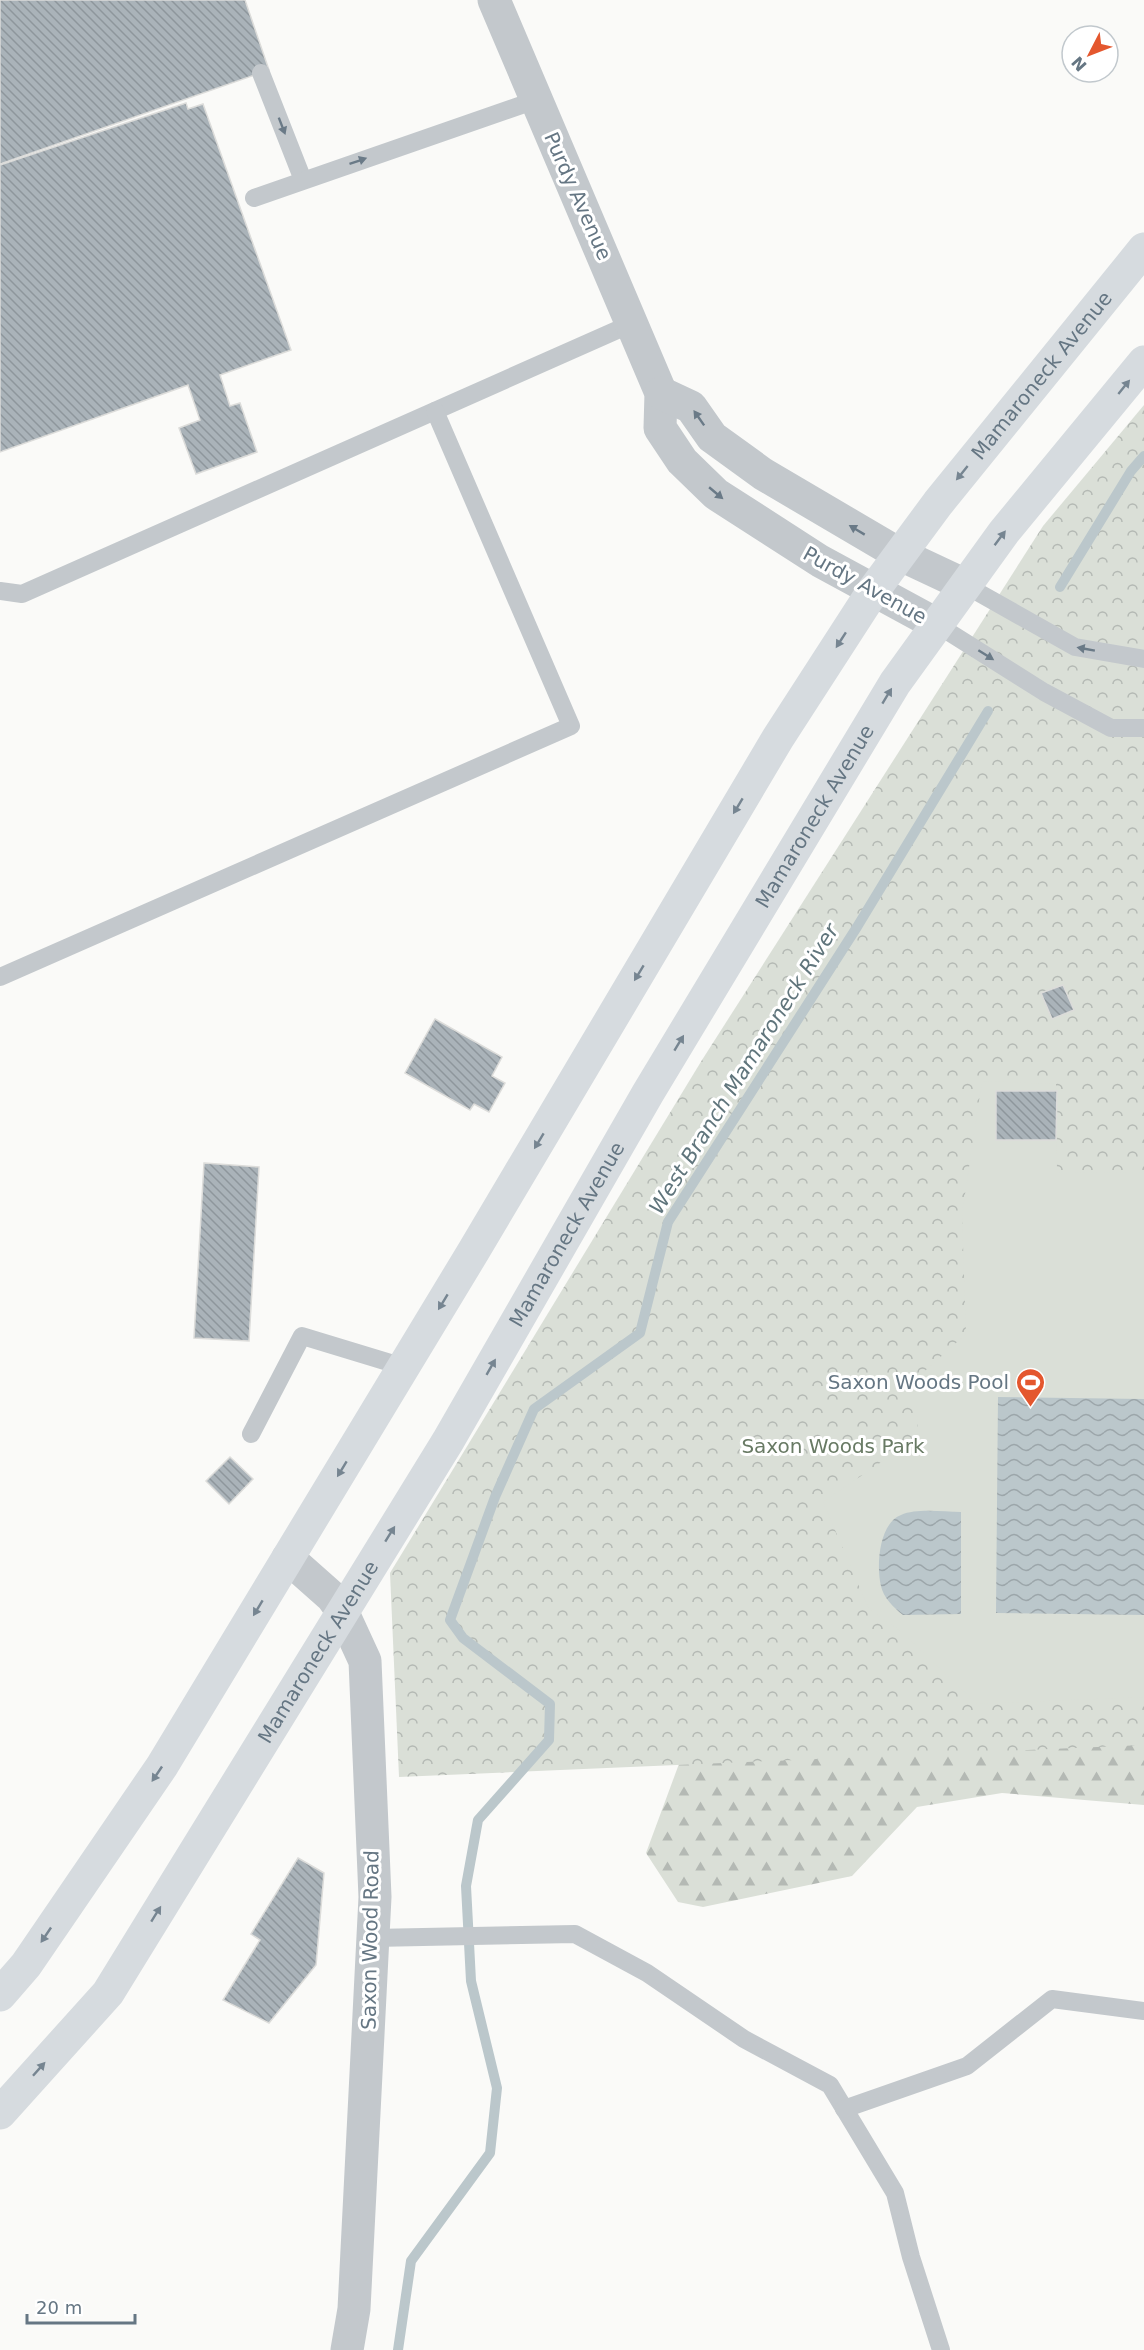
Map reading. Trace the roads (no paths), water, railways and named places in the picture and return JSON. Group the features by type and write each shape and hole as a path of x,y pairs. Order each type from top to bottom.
{"main road":[{"name":"Mamaroneck Avenue","path":"0,1995 26,1965 162,1766 404,1367 778,738 873,591 899,554 1144,249"},
{"name":"Mamaroneck Avenue","path":"0,2113 108,1993 448,1441 655,1082 895,683 1004,532 1144,362"}],"street":[{"name":"Purdy Avenue","path":"494,0 661,393 660,428 682,460 716,494 820,561 936,624"},
{"path":"661,393 692,406 712,437 763,474 899,554 965,585"},
{"name":"Saxon Wood Road","path":"288,1558 332,1597 342,1611 365,1661 375,1897 354,2309 347,2350"}],"lane":[{"path":"261,73 303,180"},
{"path":"254,198 536,100"},
{"path":"0,602 633,323"},
{"path":"0,977 572,726 435,411"},
{"path":"965,585 1075,647 1144,659"},
{"path":"0,591 21,594"},
{"path":"936,624 1044,692 1111,728 1144,728"},
{"path":"251,1434 302,1336 404,1367"},
{"path":"373,1938 575,1934 647,1973 744,2039 830,2085 896,2193 911,2257 941,2350"},
{"path":"844,2109 967,2067 1052,1999 1144,2011"}],"water":[{"path":"998,1397 1144,1399 1144,1615 996,1613"},
{"path":"961,1512 961,1614 903,1615 886,1598 882,1590 879,1557 888,1527 894,1520 907,1513"}],"waterway":[{"name":"West Branch Mamaroneck River","path":"1060,587 1131,471 1144,456"},
{"name":"West Branch Mamaroneck River","path":"398,2350 411,2261 490,2153 497,2088 471,1981 466,1886 478,1820 549,1740 550,1704 463,1638 450,1620 495,1497 534,1409 640,1333 668,1222 857,927 988,711"}],"place":[{"name":"Saxon Woods Pool","path":"1030,1408"}],"park label":[{"name":"Saxon Woods Park","path":"833,1446"}]}
